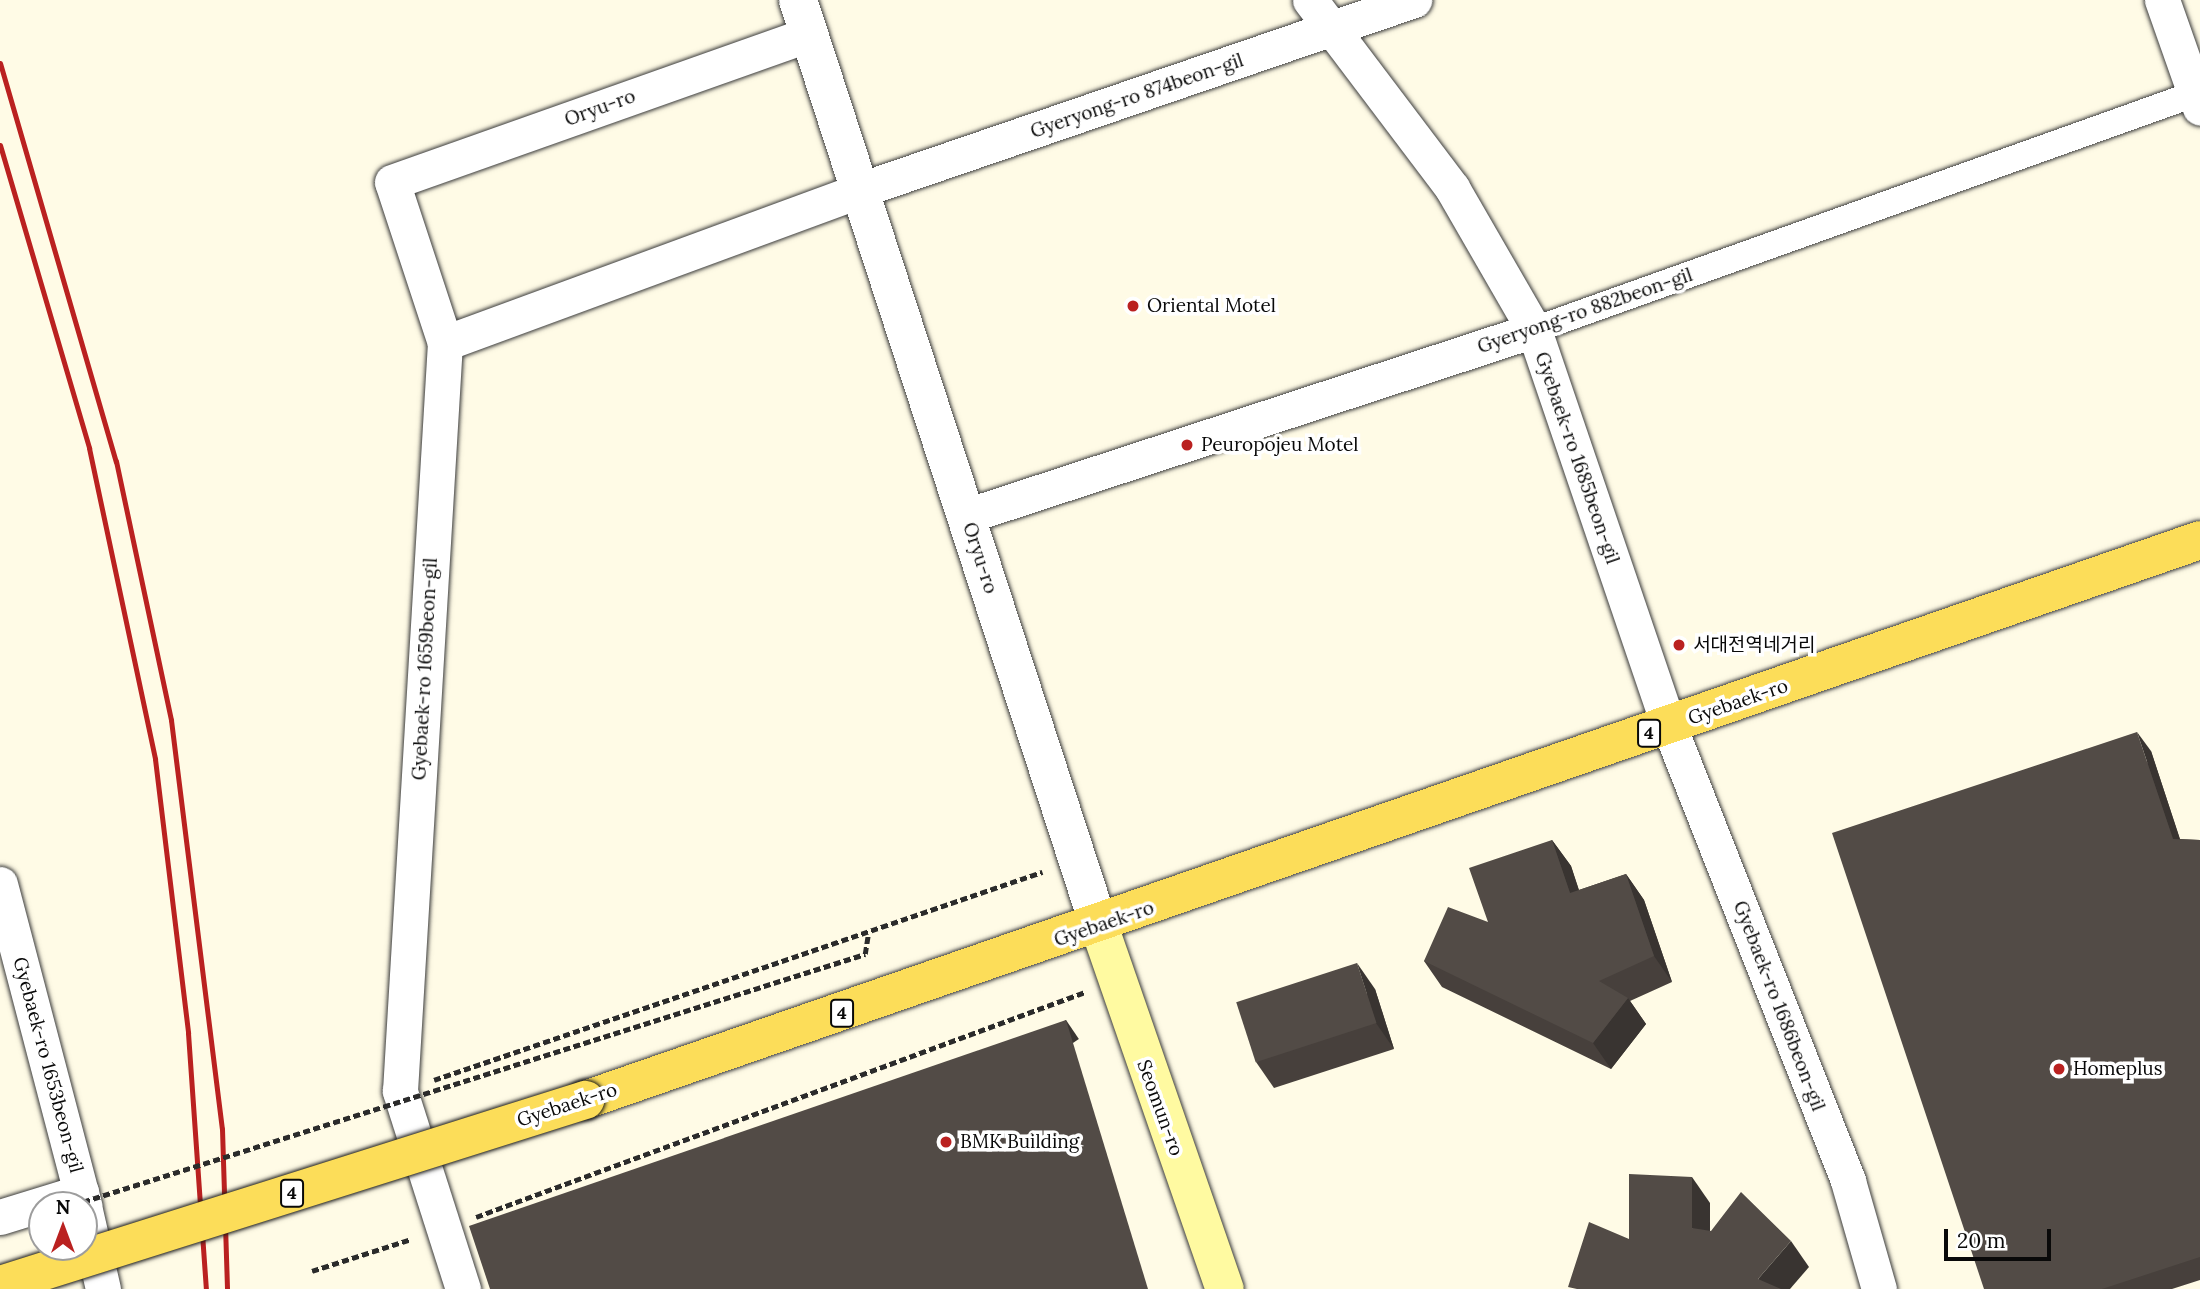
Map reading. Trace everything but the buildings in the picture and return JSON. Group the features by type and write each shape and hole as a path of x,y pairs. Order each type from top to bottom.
{"main road":[{"name":"Gyebaek-ro","path":"0,1285 585,1100 1099,926 2200,540"},
{"name":"Seomun-ro","path":"1099,926 1115,981 1225,1289"}],"street":[{"name":"Gyebaek-ro 1685beon-gil","path":"1310,0 1452,188 1534,330 1669,726"},
{"name":"Gyeryong-ro 874beon-gil","path":"860,190 1415,0"},
{"path":"2162,0 2198,98"},
{"name":"Oryu-ro","path":"392,182 804,17 1099,926"},
{"name":"Gyeryong-ro 882beon-gil","path":"966,516 1534,330 2198,98"},
{"name":"Gyebaek-ro 1659beon-gil","path":"392,182 445,342 400,1091 420,1161 463,1289"},
{"path":"445,342 860,190"},
{"name":"Gyebaek-ro 1686beon-gil","path":"1669,726 1848,1181 1879,1289"},
{"name":"Gyebaek-ro 1653beon-gil","path":"0,884 77,1191"},
{"path":"0,1217 28,1212"}],"path":[{"path":"400,1091 868,935 1078,859"},
{"path":"98,1196 865,954 868,935"},
{"path":"312,1271 443,1229 1115,981"}],"railway":[{"path":"0,63 116,461 171,720 222,1129 227,1289"},
{"path":"0,145 89,448 155,759 188,1033 206,1289"}],"place":[{"name":"Oriental Motel","path":"1133,306"},
{"name":"Peuropojeu Motel","path":"1187,445"},
{"name":"서대전역네거리","path":"1679,645"},
{"name":"Homeplus","path":"2059,1069"},
{"name":"BMK Building","path":"946,1142"}]}
